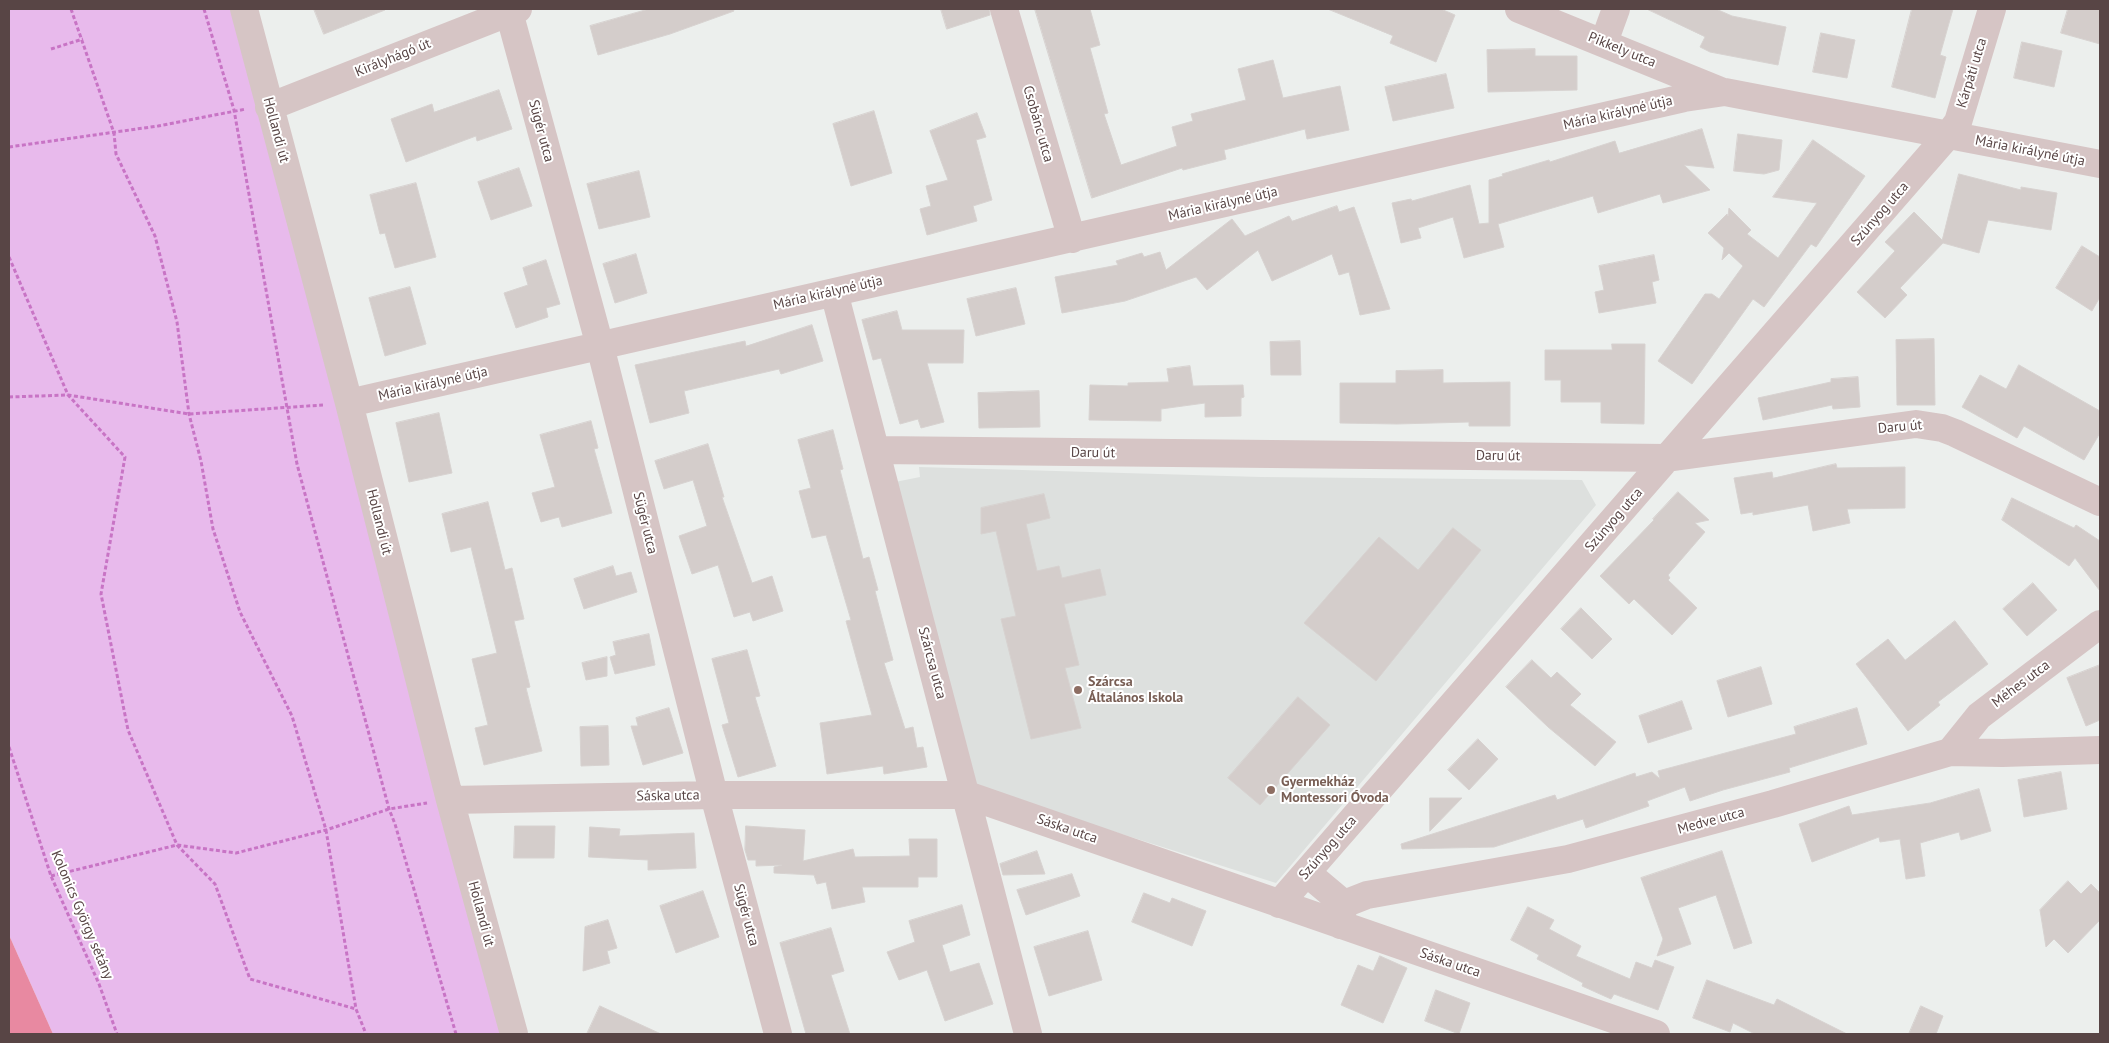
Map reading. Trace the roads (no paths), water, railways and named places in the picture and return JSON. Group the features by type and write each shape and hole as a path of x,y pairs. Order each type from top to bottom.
{"street":[{"name":"Hollandi út","path":"244,9 349,403 450,800 514,1034"},
{"name":"Csobánc utca","path":"1004,9 1072,239"},
{"name":"Pikkely utca","path":"1519,9 1725,92"},
{"path":"1604,42 1616,9"},
{"name":"Kárpáti utca","path":"1948,135 1958,122 1992,9"},
{"name":"Királyhágó út","path":"269,107 513,10"},
{"name":"Sügér utca","path":"513,10 714,795 778,1034"},
{"name":"Mária királyné útja","path":"349,403 1684,98 1725,92 2100,164"},
{"name":"Szúnyog utca","path":"1279,904 1948,135"},
{"name":"Szárcsa utca","path":"834,292 1028,1034"},
{"name":"Daru út","path":"876,450 1667,458 1916,424 1929,425 1955,433 2100,502"},
{"name":"Méhes utca","path":"1950,752 1978,716 2100,624"},
{"name":"Medve utca","path":"1342,914 1367,895 1568,859 1773,804 1950,752 2097,754"},
{"name":"Sáska utca","path":"450,800 714,795 967,795 1279,904 1342,914 1656,1034"},
{"path":"1307,873 1342,914"}],"place":[{"name":"Szárcsa Általános Iskola","path":"1078,690"},
{"name":"Gyermekház Montessori Óvoda","path":"1271,790"}]}
